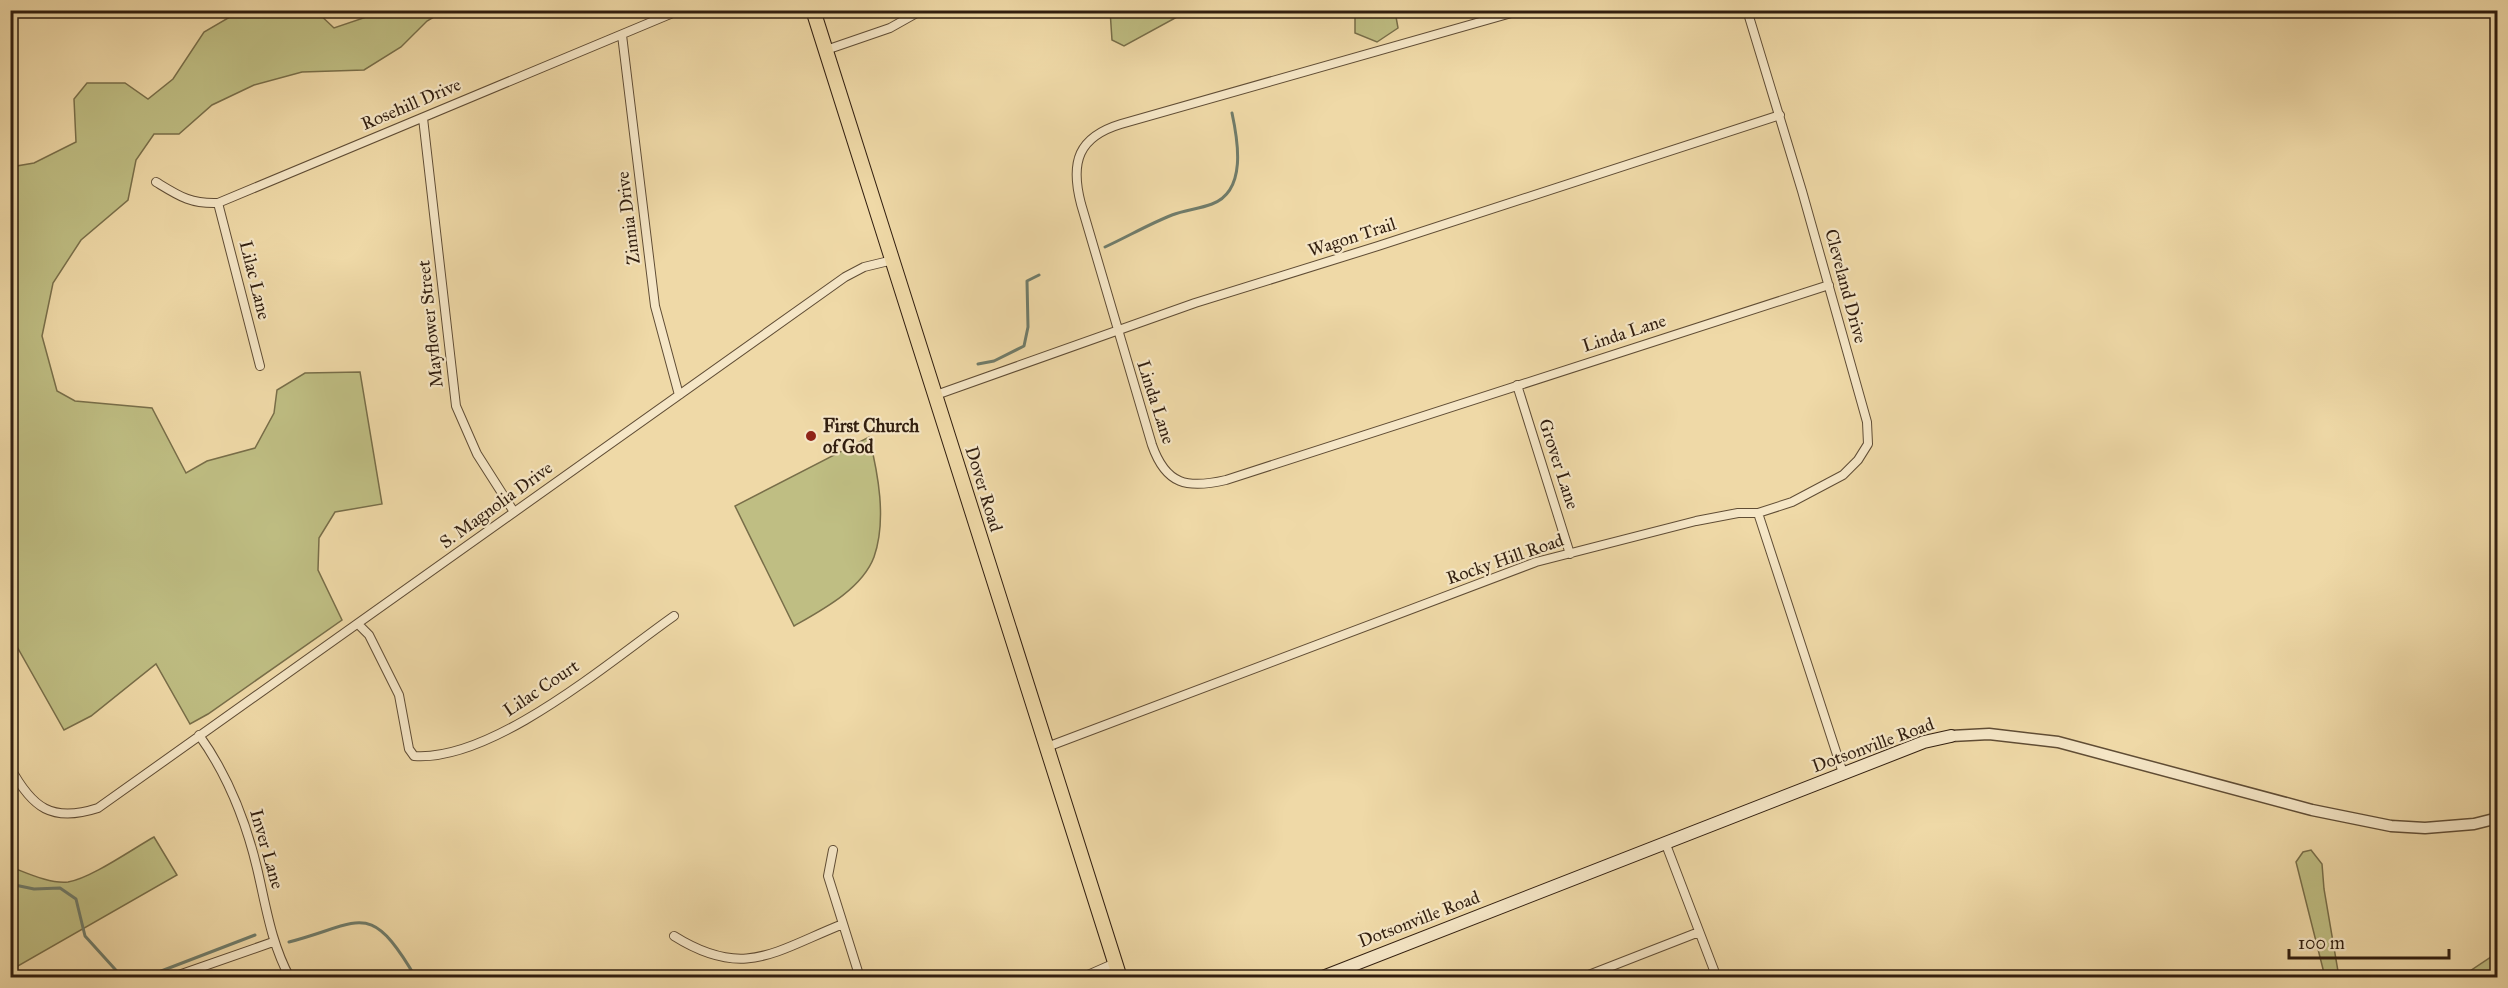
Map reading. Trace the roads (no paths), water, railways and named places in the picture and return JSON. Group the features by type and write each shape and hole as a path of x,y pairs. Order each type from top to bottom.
{"main road":[{"name":"Dover Road","path":"813,10 1120,978"},
{"name":"Dotsonville Road","path":"1320,978 1843,773 1924,742 1951,736"}],"street":[{"path":"61,10 90,10"},
{"name":"Rosehill Drive","path":"156,182 190,201 199,204 218,203 680,10"},
{"path":"826,50 890,28 922,10"},
{"name":"Linda Lane","path":"1522,10 1121,124 1089,140 1079,154 1078,192 1117,331 1157,457 1172,477 1193,485 1226,480 1829,285"},
{"name":"Cleveland Drive","path":"1747,10 1829,285 1867,422 1868,444 1858,460 1843,475 1792,502 1758,513"},
{"name":"Zinnia Drive","path":"622,35 655,306 679,395"},
{"name":"Wagon Trail","path":"936,395 1195,303 1780,115"},
{"name":"Mayflower Street","path":"423,118 456,406 477,454 514,512"},
{"name":"Lilac Lane","path":"218,203 260,366"},
{"name":"S. Magnolia Drive","path":"10,767 25,793 37,804 57,814 71,816 98,808 845,277 864,267 893,260"},
{"name":"Grover Lane","path":"1517,385 1570,554"},
{"name":"Rocky Hill Road","path":"1047,747 1536,562 1696,521 1738,513 1758,513"},
{"path":"1758,513 1843,773"},
{"name":"Lilac Court","path":"358,624 369,635 391,676 399,695 405,739 414,756 430,757 500,735 539,712 674,616"},
{"name":"Inver Lane","path":"199,735 229,786 247,834 273,942 290,978"},
{"name":"Dotsonville Road","path":"1951,736 1989,735 2058,742 2301,807 2391,826 2425,828 2474,824 2498,819"},
{"path":"1665,842 1717,978"},
{"path":"833,850 828,876 860,978"},
{"path":"674,936 711,955 740,960 764,955 843,924"},
{"path":"1581,978 1699,932"},
{"path":"170,978 273,942"},
{"path":"1081,978 1115,963"}],"waterway":[{"path":"1105,247 1177,213 1212,204 1223,198 1231,188 1237,164 1238,151 1232,113"},
{"path":"978,364 994,361 1024,346 1028,327 1027,281 1039,275"},
{"path":"10,884 34,889 60,888 76,899 85,936 123,978"},
{"path":"289,942 349,924 362,923 374,926 387,936 416,978"},
{"path":"143,978 255,935"}],"place":[{"name":"First Church of God","path":"811,436"}]}
